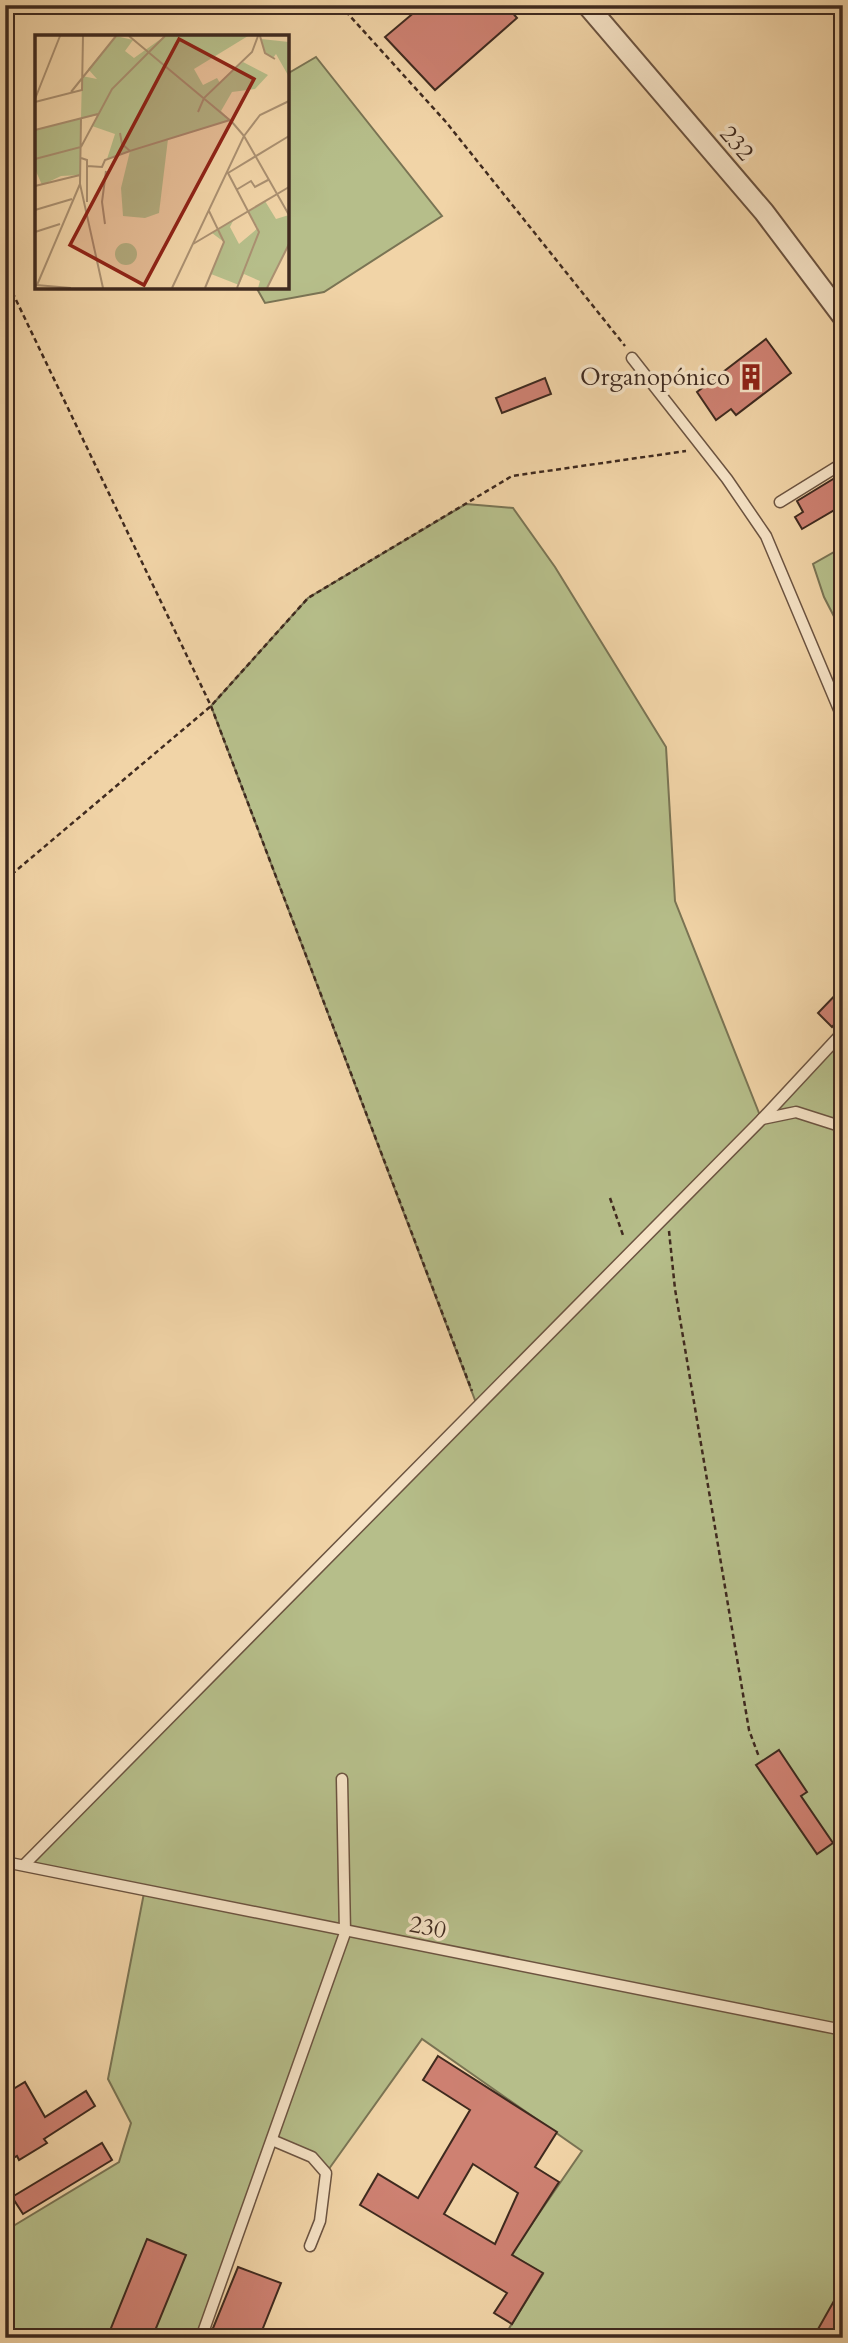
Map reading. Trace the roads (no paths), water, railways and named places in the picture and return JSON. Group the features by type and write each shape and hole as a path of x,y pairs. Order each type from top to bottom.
{"street":[{"name":"232","path":"587,5 764,212 843,317"}],"lane":[{"path":"632,358 704,448 766,536 843,719"},
{"path":"780,502 843,463"},
{"path":"24,1865 668,1217 843,1032"},
{"path":"762,1119 796,1112 843,1127"},
{"path":"201,2338 345,1933 342,1779"},
{"name":"230","path":"5,1863 345,1933 843,2030"},
{"path":"272,2140 312,2157 326,2173 320,2221 310,2246"}],"place":[{"name":"Organopónico","path":"751,377"}]}
